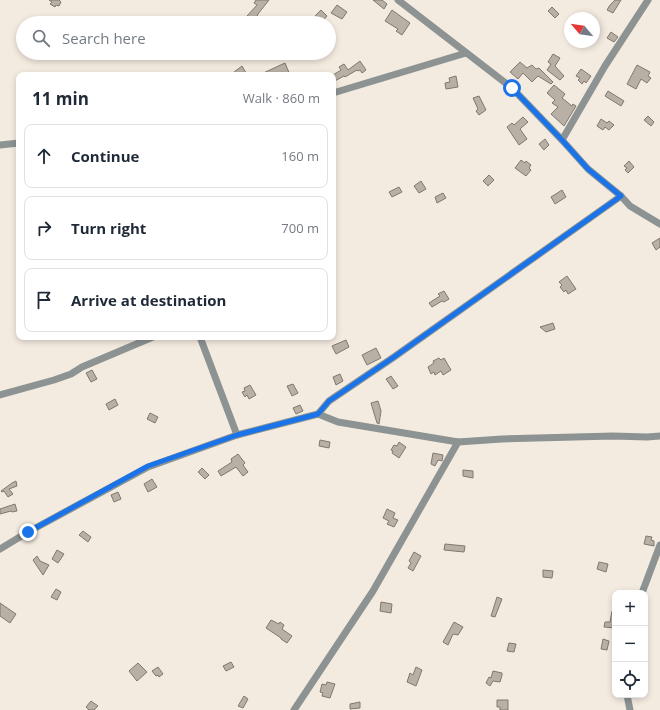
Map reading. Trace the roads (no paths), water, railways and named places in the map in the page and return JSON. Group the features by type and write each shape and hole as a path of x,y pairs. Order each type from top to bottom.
{"street":[{"path":"398,0 512,88 588,169 621,196 630,206 660,224"},
{"path":"562,140 605,66 648,0"},
{"path":"336,92 466,53"},
{"path":"0,145 16,143"},
{"path":"0,549 148,466 237,435 318,414 329,401 394,357 621,196"},
{"path":"0,395 71,374 82,367 146,340"},
{"path":"201,340 237,435"},
{"path":"318,414 338,422 458,442 502,439 660,436"},
{"path":"294,710 373,591 458,442"},
{"path":"643,590 660,545"},
{"path":"628,698 630,710"}]}
